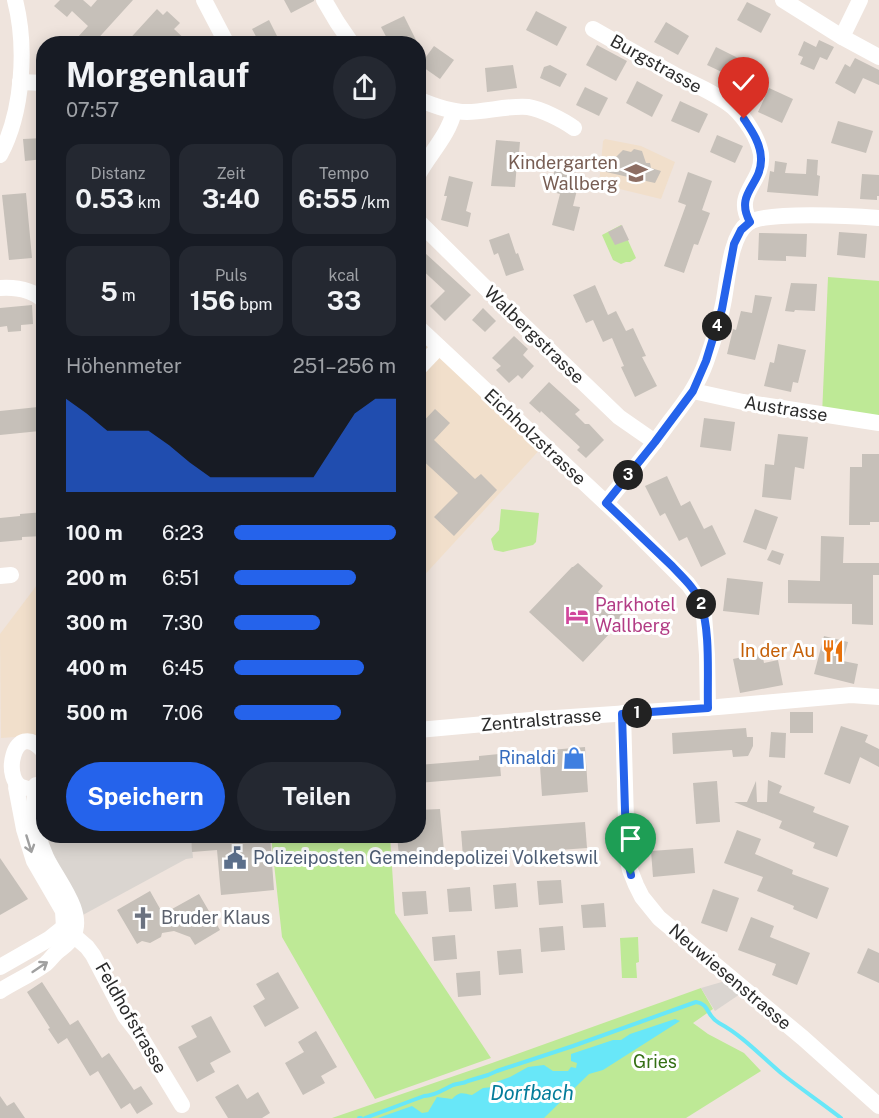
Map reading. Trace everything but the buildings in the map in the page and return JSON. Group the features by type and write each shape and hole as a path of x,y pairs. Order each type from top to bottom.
{"street":[{"path":"0,155 12,126 20,82 21,51 15,0"},
{"path":"204,0 223,36"},
{"path":"324,0 347,36"},
{"path":"783,0 879,57"},
{"path":"842,37 860,0"},
{"name":"Burgstrasse","path":"593,29 724,100 744,119 757,140 761,159 759,174 745,200 746,214 750,222"},
{"path":"20,82 36,83"},
{"path":"426,102 454,111 468,112 526,106 540,110 574,128"},
{"path":"426,163 453,119 454,111"},
{"path":"606,503 693,391 706,361 722,309 734,244 741,230 750,222 771,217 879,218"},
{"name":"Walbergstrasse","path":"426,229 619,417 655,442"},
{"path":"0,288 25,289 36,295"},
{"name":"Eichholzstrasse","path":"426,335 606,503 681,576 696,594 704,615 706,632 708,708"},
{"path":"426,361 439,347"},
{"name":"Austrasse","path":"693,391 743,402 879,423"},
{"name":"Zentralstrasse","path":"426,729 541,718 708,708 851,695 879,697"},
{"name":"Neuwiesenstrasse","path":"622,714 627,857 631,875 642,897 659,918 803,1038 879,1106"},
{"path":"1,757 14,744 23,742 36,745"},
{"name":"Feldhofstrasse","path":"1,757 1,769 34,861 63,911 69,931 93,955 125,1016 182,1105"},
{"path":"7,782 23,788 36,783"},
{"path":"36,795 33,805 36,825"},
{"path":"0,968 49,939 69,931 77,923 75,910 45,856 41,843"},
{"path":"0,991 45,964 65,947 69,931"}],"shaded area":[{"name":"Kindergarten Wallberg","path":"605,139 641,146 675,162 661,199 599,184"},
{"path":"426,345 544,445 426,573"},
{"path":"36,586 36,736 1,738 0,634"},
{"path":"45,843 192,843 193,858 186,859 81,916 49,855"},
{"path":"732,979 746,990 715,1011 701,988"}],"green space":[{"path":"621,225 636,258 621,264 613,260 602,235"},
{"path":"828,277 879,281 879,416 822,415"},
{"path":"501,509 539,513 536,542 533,545 503,552 494,550 491,539 499,530"},
{"path":"272,843 390,843 395,913 491,1058 375,1099 282,937"},
{"path":"638,937 637,978 622,978 620,938"},
{"name":"Gries","path":"701,988 713,1009 693,1023 708,1034 744,1053 761,1071 686,1118 332,1118 492,1063"}],"water":[{"name":"Dorfbach","path":"675,1019 680,1021 603,1070 589,1074 544,1118 378,1118 412,1106 422,1113 428,1112 437,1097 452,1099 461,1093 472,1095 483,1088 493,1087 496,1082 528,1067 544,1065 553,1071 568,1071 571,1067 576,1068 577,1063 571,1061 571,1054 613,1040 621,1040 630,1034"}],"waterway":[{"name":"Dorfbach","path":"365,1118 424,1096 436,1094 453,1085 573,1046 696,1002 704,1005 715,1020 736,1034 781,1073 841,1118"}],"place":[{"name":"Kindergarten Wallberg","path":"636,173"},
{"name":"Parkhotel Wallberg","path":"577,615"},
{"name":"In der Au","path":"833,651"},
{"name":"Rinaldi","path":"574,758"},
{"name":"Polizeiposten Gemeindepolizei Volketswil","path":"235,858"},
{"name":"Bruder Klaus","path":"143,918"}],"route":[{"path":"631,875 626,842 622,714 708,708 706,632 704,615 696,594 664,558 606,503 693,391 706,361 722,309 734,244 741,230 750,222 744,206 745,200 761,167 757,140 744,119"}]}
